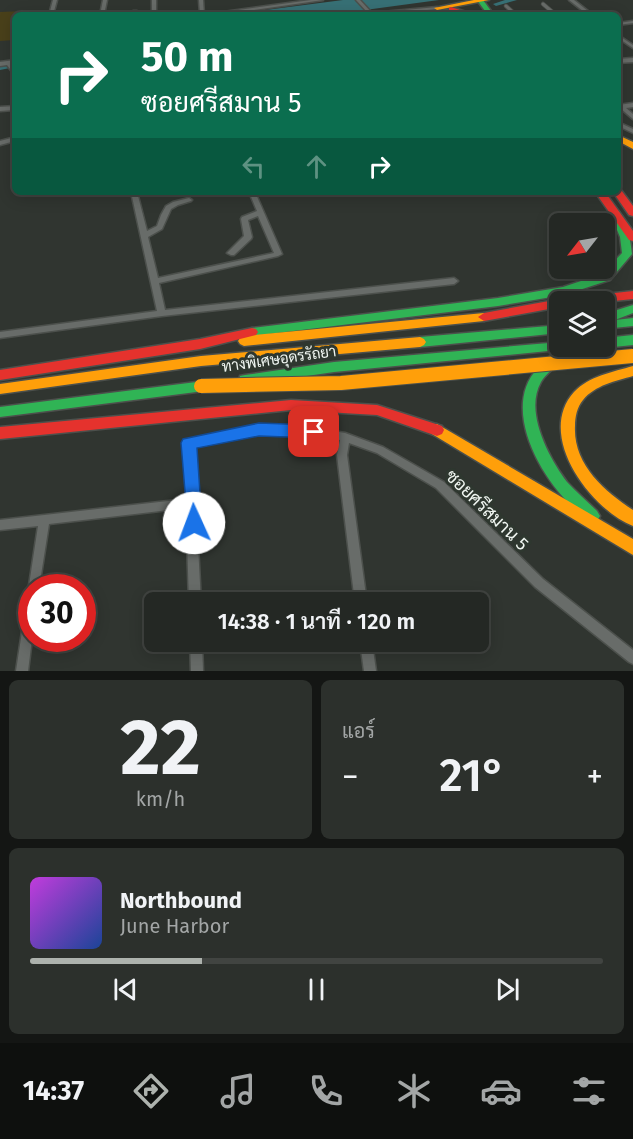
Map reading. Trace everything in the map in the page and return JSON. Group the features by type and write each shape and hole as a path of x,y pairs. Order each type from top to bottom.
{"main road":[{"path":"437,8 502,3"},
{"path":"602,195 633,238"},
{"path":"620,195 633,213"},
{"path":"0,375 200,344 268,328 498,302 564,291 606,277 627,254 625,237 614,211"},
{"path":"615,297 633,295"},
{"path":"200,344 270,340 480,318 549,305"},
{"path":"615,314 633,309"},
{"path":"615,324 633,322"},
{"name":"ทางพิเศษอุดรรัถยา","path":"0,389 201,361 549,330"},
{"path":"615,342 633,340"},
{"name":"ทางพิเศษอุดรรัถยา","path":"0,412 334,367 549,347"},
{"path":"201,386 341,383 633,356"},
{"path":"556,357 534,383 531,403 532,424 544,454 560,484 607,531"},
{"path":"630,518 601,498 571,456 565,418 580,394 598,379 633,371"},
{"path":"0,433 291,405 377,410 439,431 633,548"}],"street":[{"path":"249,0 251,10"},
{"path":"234,12 321,0"},
{"path":"358,0 367,12"},
{"path":"571,0 587,12"},
{"path":"382,12 437,8"},
{"path":"0,64 12,66"},
{"path":"621,108 633,117"},
{"path":"135,195 162,313"},
{"path":"155,281 275,256 278,252 253,195"},
{"path":"144,236 160,227 165,210 169,205 189,200"},
{"path":"231,253 248,237 244,219 261,212"},
{"path":"0,335 162,313 454,281"},
{"name":"ซอยศรีสมาน 5","path":"193,503 189,443 259,430 296,429 345,437 380,450 440,485 539,584 633,658"},
{"path":"345,437 342,455 360,592"},
{"path":"0,525 193,503 195,592"},
{"path":"35,574 44,520"},
{"path":"21,671 24,652"},
{"path":"196,652 197,671"},
{"path":"367,652 370,671"}],"lane":[{"path":"543,4 552,12"}],"shaded area":[{"path":"24,11 12,12 12,40 0,41 0,12"}],"water":[{"path":"343,0 439,0 350,12 251,12"}],"waterway":[{"path":"496,4 514,0"},
{"path":"431,12 449,10"},
{"path":"0,68 12,66"}],"traffic: fast":[{"path":"480,0 489,12"},
{"path":"252,332 498,302 564,291 606,277 627,254 625,237 614,211"},
{"path":"615,315 633,309"},
{"path":"615,324 633,322"},
{"path":"420,342 549,330"},
{"path":"615,342 633,340"},
{"path":"245,380 334,367 549,347"},
{"path":"556,358 534,382 529,408 531,422 547,464 565,490 592,516"},
{"path":"0,412 212,385"}],"traffic: slow":[{"path":"437,8 486,0"},
{"path":"621,140 633,146"},
{"path":"244,341 484,317"},
{"path":"0,389 201,361 420,342"},
{"path":"201,386 341,383 633,356"},
{"path":"633,371 600,381 579,396 568,415 567,437 575,460 589,482 609,502 633,519"},
{"path":"437,430 633,548"}],"traffic: jam":[{"path":"451,9 460,12"},
{"path":"602,195 633,238"},
{"path":"620,195 633,213"},
{"path":"615,297 633,295"},
{"path":"484,317 549,305"},
{"path":"0,375 200,344 252,332"},
{"path":"0,433 291,405 377,410 437,430"}],"route":[{"path":"194,523 189,443 259,430 296,429 314,432"}]}
